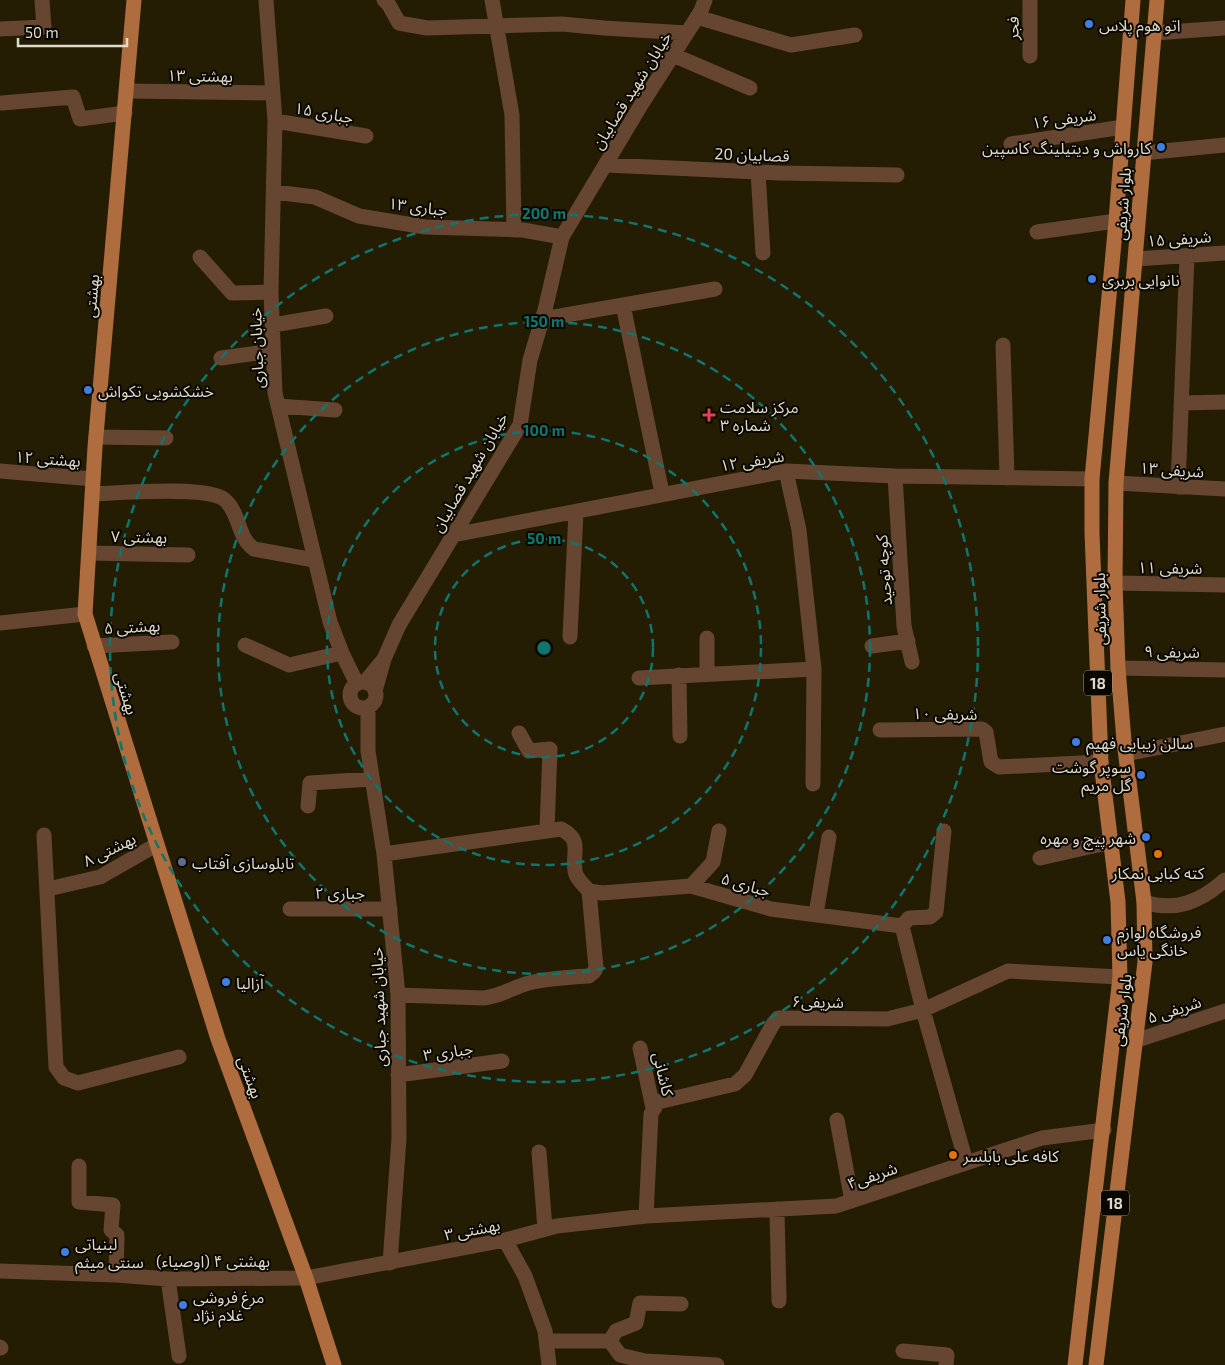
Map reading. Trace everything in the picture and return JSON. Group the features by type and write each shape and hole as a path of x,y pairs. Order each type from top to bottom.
{"main road":[{"name":"بهشتی","path":"134,0 96,437 85,614 218,1039 306,1278 334,1365"},
{"name":"بلوار شریفی","path":"1075,1365 1104,1130 1120,977 1118,902 1101,762 1092,478 1116,221 1133,0"},
{"name":"بلوار شریفی","path":"1096,1365 1145,962 1144,902 1126,754 1118,668 1115,583 1116,483 1157,0"},
{"path":"1098,699 1121,698"}],"street":[{"path":"0,29 44,26 42,0"},
{"name":"خیابان جباری","path":"266,0 275,121 272,292 275,393 330,622 342,653 366,686"},
{"path":"384,0 399,23 427,28 562,24 687,33"},
{"path":"492,0 512,116 514,230"},
{"name":"خیابان شهید قصابیان","path":"366,686 384,660 399,625 520,425 530,360 543,319 562,237 641,105 697,17 705,0"},
{"name":"فجر","path":"1030,0 1030,56"},
{"path":"697,17 791,45 856,35"},
{"path":"1154,33 1225,28"},
{"path":"673,55 750,88"},
{"name":"بهشتی ۱۳","path":"127,91 273,93"},
{"path":"2,102 73,97 80,120 125,113"},
{"name":"جباری ۱۵","path":"275,121 366,136"},
{"name":"شریفی ۱۶","path":"1011,144 1123,127"},
{"path":"1143,153 1225,145"},
{"name":"قصابیان 20","path":"606,165 758,172 897,175"},
{"path":"758,172 763,253"},
{"name":"جباری ۱۳","path":"274,192 315,197 359,216 425,227 514,230 562,237"},
{"path":"1037,232 1116,221"},
{"name":"شریفی ۱۵","path":"1136,259 1225,253"},
{"path":"1178,487 1187,256"},
{"path":"200,257 232,294 272,292"},
{"path":"543,319 715,289"},
{"path":"623,305 662,494"},
{"path":"273,326 326,316"},
{"path":"1003,344 1007,478"},
{"path":"221,358 273,351"},
{"path":"1182,403 1225,402"},
{"path":"278,406 335,410"},
{"path":"96,437 166,438"},
{"name":"بهشتی ۱۲","path":"0,471 93,486 216,495 224,499 231,506 245,540 254,549 314,560"},
{"path":"786,471 799,530 814,669 813,784"},
{"name":"شریفی ۱۲","path":"453,535 786,471 895,476 1092,478"},
{"name":"کوچه توحید","path":"895,476 904,626 912,662"},
{"name":"شریفی ۱۳","path":"1116,483 1225,490"},
{"path":"570,637 576,512"},
{"name":"بهشتی ۷","path":"89,553 188,555"},
{"name":"شریفی ۱۱","path":"1115,583 1225,586"},
{"path":"0,623 85,614"},
{"path":"707,638 707,673"},
{"path":"872,646 908,641"},
{"name":"بهشتی ۵","path":"94,646 172,642"},
{"path":"245,645 289,665 342,653"},
{"name":"شریفی ۹","path":"1118,668 1225,670"},
{"path":"639,678 707,673 814,669"},
{"path":"679,675 680,736"},
{"path":"366,686 376,698 373,704 361,707 350,697 353,687 366,686"},
{"name":"خیابان شهید جباری","path":"361,707 384,854 398,995 399,1138 390,1263"},
{"name":"شریفی ۱۰","path":"880,730 982,729 986,732 991,762 1000,767 1101,762"},
{"path":"519,733 529,751 550,749 547,830"},
{"path":"1126,754 1225,734"},
{"path":"308,806 310,783 372,779"},
{"path":"384,854 561,829 570,834 575,840 575,873 588,891 596,968 589,976 548,979 526,983 497,996 484,998 398,995"},
{"path":"691,886 713,862 718,831"},
{"path":"944,831 936,912 930,917 909,918 902,926 923,1010 966,1162"},
{"path":"44,835 56,1067 64,1078 78,1083 179,1056"},
{"path":"816,914 829,837"},
{"path":"1040,858 1110,842"},
{"name":"بهشتی ۸","path":"48,890 100,877 156,845"},
{"path":"1144,902 1158,907 1195,901 1225,880"},
{"name":"جباری ۵","path":"588,891 602,893 691,886 771,909 902,926"},
{"name":"جباری ۲","path":"290,909 390,909"},
{"name":"شریفی۶","path":"653,1108 658,1102 735,1084 745,1075 778,1018 887,1020 923,1010 1008,971 1120,977"},
{"name":"شریفی ۵","path":"1135,1041 1225,1011"},
{"name":"کاشانی","path":"640,1048 653,1108"},
{"name":"جباری ۳","path":"398,1075 502,1061"},
{"path":"646,1216 651,1114 653,1108"},
{"path":"838,1120 852,1201"},
{"name":"شریفی۴","path":"646,1216 836,1206 1042,1138 1104,1130"},
{"path":"539,1152 545,1229"},
{"path":"79,1166 79,1202 113,1205 111,1230 117,1235 116,1275"},
{"path":"777,1209 779,1301"},
{"name":"بهشتی ۳","path":"306,1278 505,1240 557,1226 646,1216"},
{"path":"505,1240 526,1276 546,1331 549,1365"},
{"name":"بهشتی ۴ (اوصیاء)","path":"0,1271 116,1275 168,1279 306,1278"},
{"path":"168,1279 179,1356"},
{"path":"610,1341 616,1330 636,1323 640,1303 682,1304"},
{"path":"547,1342 610,1341"},
{"path":"610,1341 620,1355 645,1361 717,1365"},
{"path":"902,1351 947,1355 946,1365"}],"place":[{"name":"اتو هوم پلاس","path":"1089,24"},
{"name":"کارواش و دیتیلینگ کاسپین","path":"1161,147"},
{"name":"نانوایی بربری","path":"1092,279"},
{"name":"خشکشویی تکواش","path":"88,390"},
{"name":"مرکز سلامت شماره ۳","path":"709,415"},
{"name":"سالن زیبایی فهیم","path":"1076,742"},
{"name":"سوپر گوشت گل مریم","path":"1141,775"},
{"name":"شهر پیچ و مهره","path":"1146,837"},
{"name":"کته کبابی نمکار","path":"1158,854"},
{"name":"تابلوسازی آفتاب","path":"182,862"},
{"name":"فروشگاه لوازم خانگی یاس","path":"1107,940"},
{"name":"آزالیا","path":"226,982"},
{"name":"کافه علی بابلسر","path":"953,1155"},
{"name":"لبنیاتی سنتی میثم","path":"65,1252"},
{"name":"مرغ فروشی غلام نژاد","path":"183,1305"}]}
